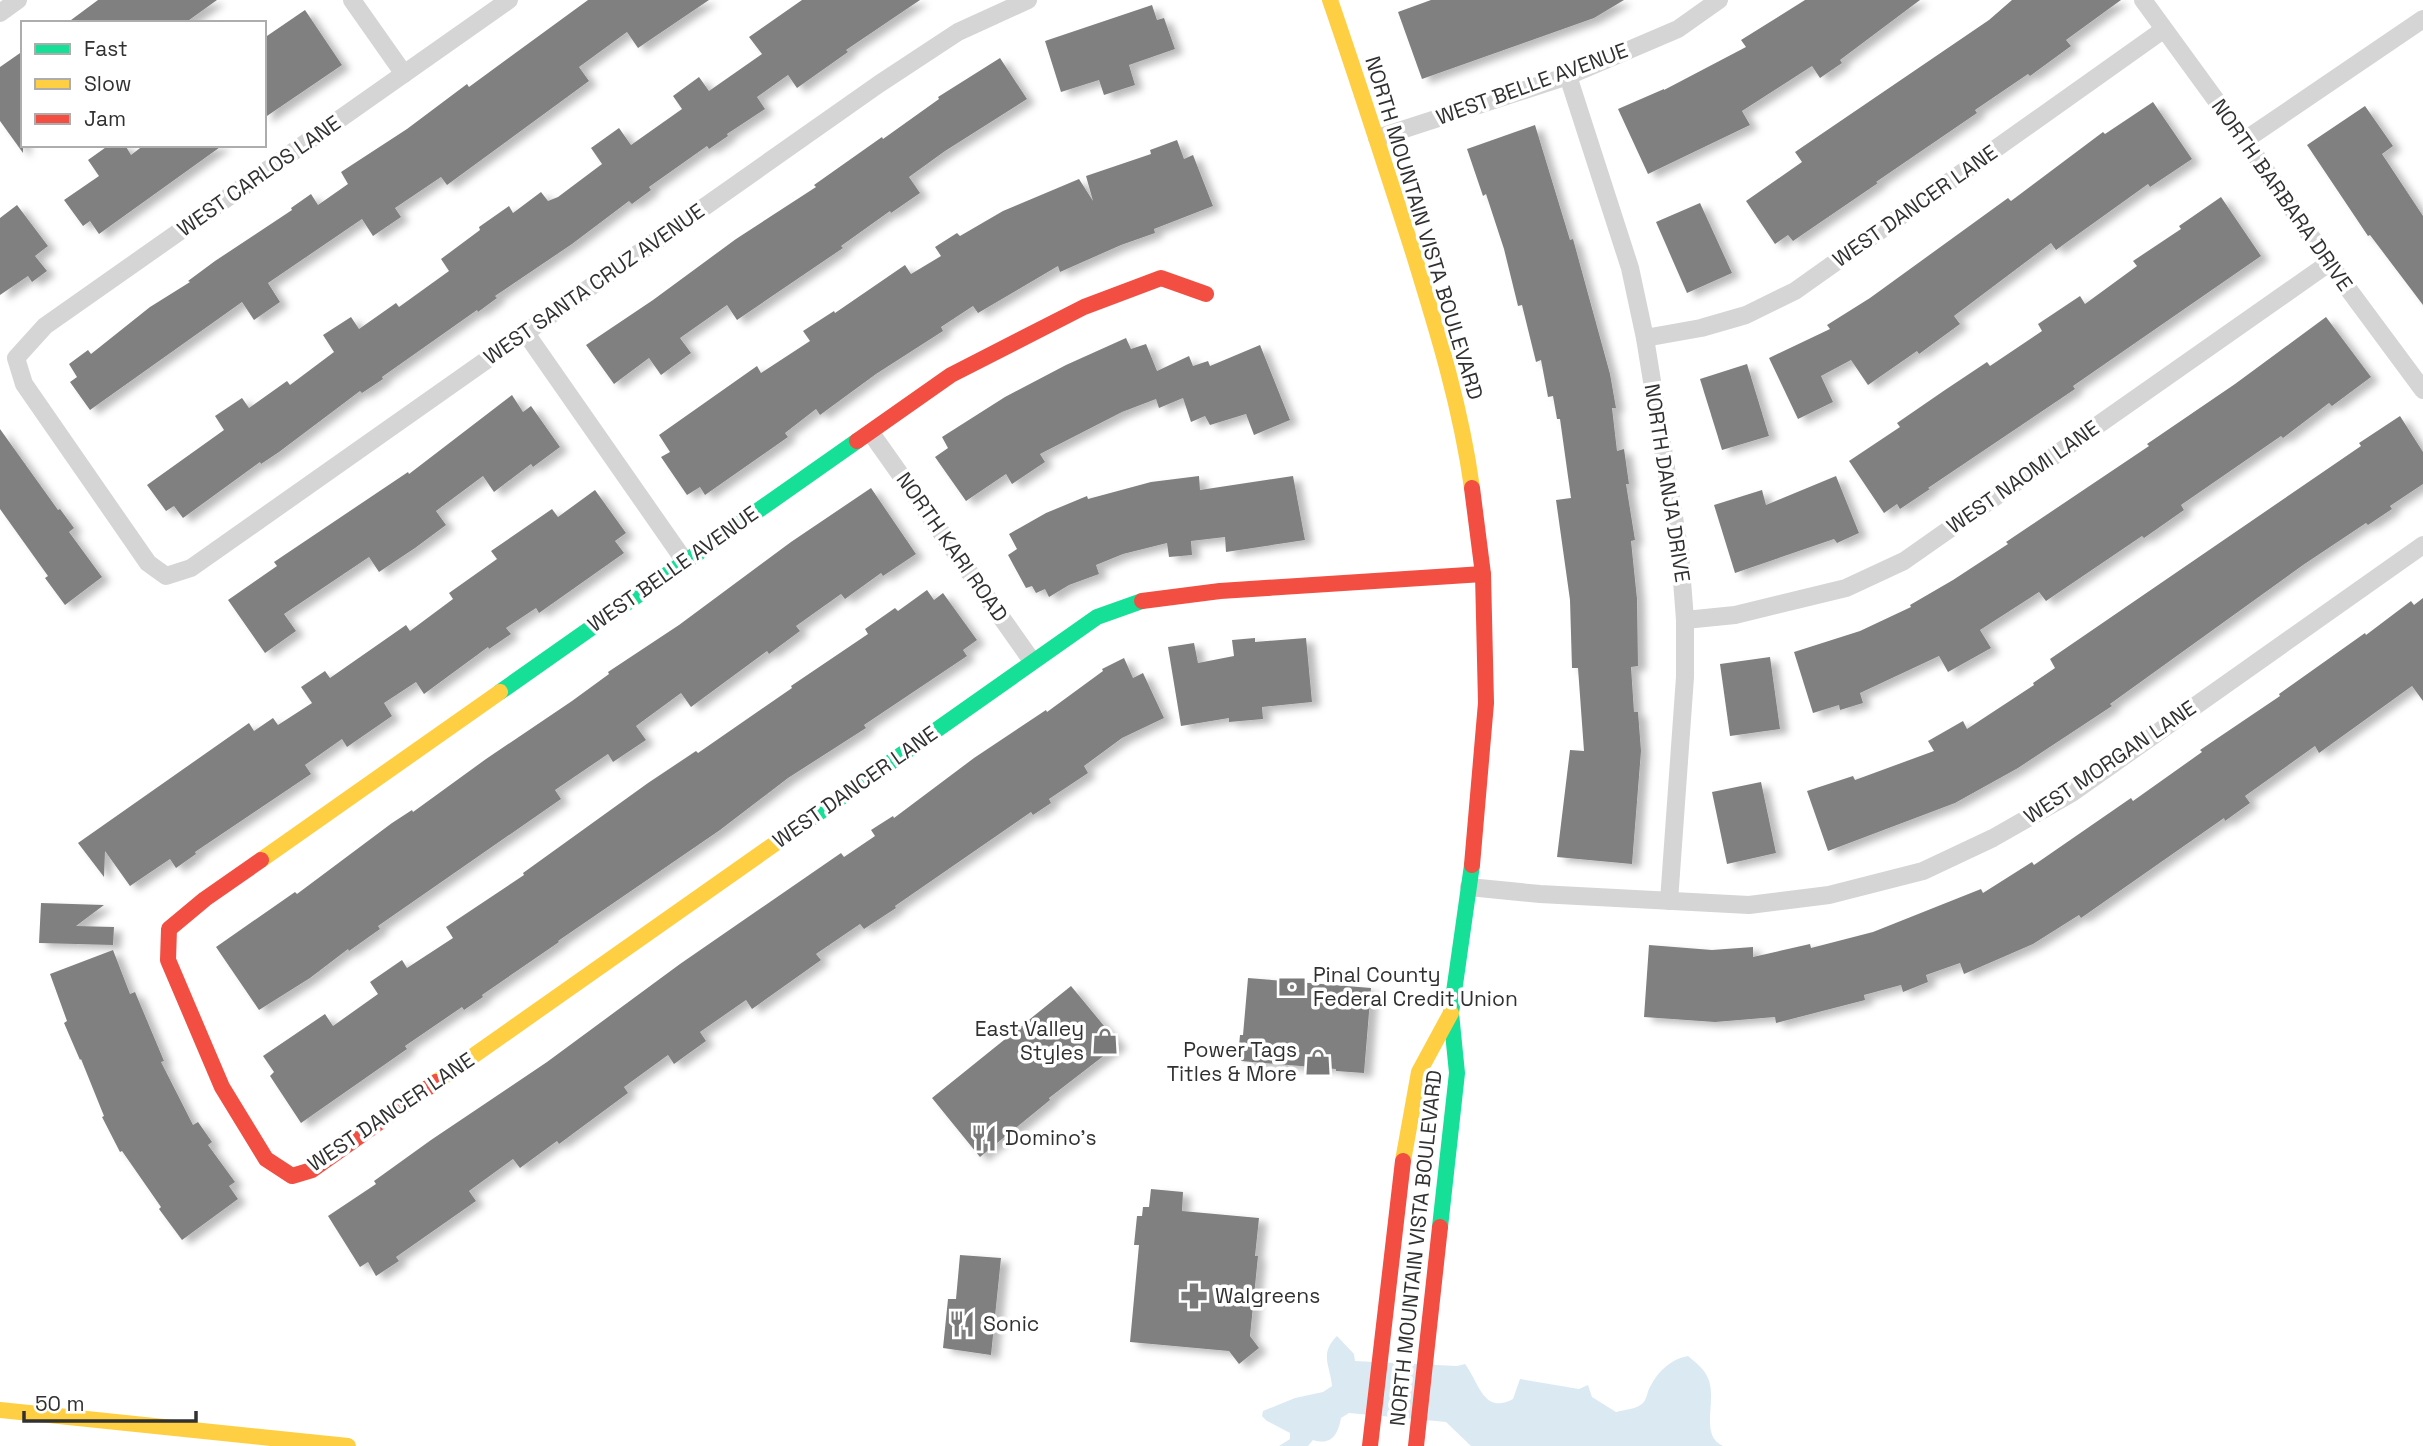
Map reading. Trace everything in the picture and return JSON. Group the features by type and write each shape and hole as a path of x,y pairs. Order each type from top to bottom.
{"street":[{"path":"0,13 18,0"},
{"path":"352,0 404,74"},
{"name":"WEST CARLOS LANE","path":"166,576 148,563 24,384 16,358 45,326 509,0"},
{"name":"NORTH MOUNTAIN VISTA BOULEVARD","path":"1330,0 1446,355 1465,438 1483,574 1486,703 1469,887 1451,1013 1457,1073 1416,1446"},
{"name":"WEST BELLE AVENUE","path":"1377,138 1568,76 1678,29 1719,0"},
{"name":"NORTH BARBARA DRIVE","path":"2143,0 2245,140 2329,263 2423,390"},
{"name":"WEST SANTA CRUZ AVENUE","path":"166,576 191,568 890,76 958,32 1021,1"},
{"path":"2245,140 2423,19"},
{"name":"WEST DANCER LANE","path":"1645,338 1701,328 1746,315 1795,291 2164,30"},
{"name":"NORTH DANJA DRIVE","path":"1568,76 1630,268 1645,338 1680,554 1685,620 1685,677 1668,901"},
{"name":"WEST NAOMI LANE","path":"1685,620 1735,615 1846,588 1904,561 2329,263"},
{"name":"WEST BELLE AVENUE","path":"292,1176 266,1159 222,1087 168,960 169,929 205,899 951,375 1084,307 1161,278 1206,294"},
{"path":"525,332 684,561"},
{"name":"NORTH KARI ROAD","path":"872,433 1032,661"},
{"name":"WEST MORGAN LANE","path":"1469,887 1540,894 1749,905 1829,895 1923,871 1970,849 2072,793 2423,545"},
{"name":"WEST DANCER LANE","path":"292,1176 313,1170 1097,617 1149,599 1220,591 1483,574"},
{"name":"NORTH MOUNTAIN VISTA BOULEVARD","path":"1370,1446 1400,1176 1419,1072 1451,1013"},
{"path":"0,1410 348,1446"}],"shaded area":[{"path":"1337,1336 1354,1354 1355,1361 1457,1366 1465,1364 1483,1394 1495,1403 1513,1399 1520,1379 1579,1389 1588,1385 1592,1397 1616,1412 1640,1405 1661,1371 1676,1360 1688,1356 1707,1376 1711,1395 1712,1434 1723,1446 1471,1446 1446,1422 1349,1413 1341,1418 1336,1434 1329,1440 1313,1440 1308,1446 1279,1446 1290,1439 1290,1433 1267,1421 1262,1416 1263,1411 1295,1398 1323,1392 1332,1386 1327,1354"}],"building":[{"path":"98,0 217,0 188,21 70,21"},
{"path":"588,0 709,0 638,48 627,32 579,67 589,81 447,185 441,177 395,208 401,217 373,236 362,219 268,283 280,302 254,320 242,302 90,410 70,382 77,377 69,364 88,350 91,354 150,307 190,282 188,281 215,261 292,210 291,208 311,194 318,205 348,184 341,172 407,129 467,84 469,87"},
{"path":"802,0 920,0 846,50 848,52 797,88 788,75 757,97 765,109 709,149 707,146 649,187 651,190 632,204 629,201 572,244 495,296 497,298 478,312 477,310 382,377 383,379 362,393 360,391 279,452 261,464 260,462 183,518 174,506 166,511 147,485 224,430 215,416 242,398 249,408 287,381 290,385 334,352 323,335 351,317 359,329 396,303 399,307 449,271 441,259 509,206 513,213 541,192 548,201 558,197 602,164 591,148 619,128 631,145 682,109 673,96 699,77 709,91 762,54 749,37"},
{"path":"1431,0 1624,0 1594,18 1422,79 1398,12"},
{"path":"1805,0 1920,0 1820,78 1812,66 1742,111 1750,125 1648,174 1618,109 1664,90 1746,47 1741,40"},
{"path":"2012,0 2121,0 2066,40 2071,46 2030,76 2028,74 1975,110 1977,113 1793,241 1788,235 1775,244 1746,201 1802,162 1795,152 1989,20"},
{"path":"1152,5 1157,20 1164,18 1175,49 1129,65 1135,85 1104,95 1099,80 1061,92 1045,41"},
{"path":"305,10 342,65 266,117 266,37"},
{"path":"21,52 23,153 0,121 0,67"},
{"path":"1000,58 1027,99 909,177 920,193 891,213 890,211 841,246 843,248 737,320 727,305 680,338 691,353 661,375 649,358 614,384 586,345 736,239 816,187 814,185 882,137 883,139 939,99 938,97"},
{"path":"2153,102 2192,159 2150,187 2148,184 2056,250 2051,243 1954,316 1960,324 1919,354 1917,351 1868,385 1851,360 1821,376 1833,402 1798,419 1769,358 1830,329 1827,325 1870,298 2008,198 2011,201 2103,132 2105,134"},
{"path":"2365,106 2393,146 2382,154 2423,216 2423,305 2370,235 2368,236 2307,145"},
{"path":"1535,125 1570,240 1573,239 1610,374 1616,408 1612,408 1617,451 1624,449 1629,484 1626,484 1635,540 1631,541 1637,599 1638,666 1631,667 1634,712 1638,712 1641,751 1632,864 1557,857 1570,750 1584,751 1578,668 1572,668 1570,600 1556,500 1571,498 1560,419 1557,419 1553,396 1548,397 1541,360 1536,362 1504,249 1486,194 1483,196 1467,149"},
{"path":"1177,140 1184,159 1193,155 1213,206 1154,229 1155,233 1060,272 1058,266 978,313 973,306 941,327 943,331 876,374 820,415 816,409 785,433 788,437 705,495 700,487 687,495 661,457 670,452 659,435 757,366 761,373 810,341 803,331 834,311 835,313 905,265 911,274 941,256 935,247 957,233 960,236 1003,211 1079,179 1093,201 1086,176 1151,154 1150,150"},
{"path":"106,147 126,147 131,155 141,147 220,147 99,234 90,221 83,226 64,200 99,176 88,160"},
{"path":"2221,197 2261,256 2073,386 2075,389 1928,488 1930,489 1900,509 1897,504 1884,513 1849,461 1900,427 1897,423 1945,390 1987,362 1990,366 2042,331 2038,324 2080,296 2085,304 2137,266 2133,261 2181,229 2179,226"},
{"path":"1700,203 1732,273 1687,293 1656,222"},
{"path":"17,205 48,246 35,256 47,271 32,282 28,276 0,295 0,218"},
{"path":"2326,317 2371,377 2332,406 2329,403 2283,438 2281,436 2181,505 2184,510 2144,538 2142,536 2046,601 2039,592 1980,630 1991,648 1948,672 1939,656 1860,693 1863,703 1840,710 1839,705 1813,713 1794,652 1860,631 1911,607 1910,605 2008,544 2006,542 2149,446 2147,444"},
{"path":"1126,338 1131,349 1146,344 1157,371 1189,356 1193,366 1208,361 1210,366 1260,345 1290,420 1254,435 1246,414 1210,425 1205,416 1191,422 1183,398 1159,408 1156,399 1122,412 1040,454 1045,462 1012,484 1006,474 966,501 935,457 948,448 942,437 1005,397"},
{"path":"1747,364 1769,436 1722,450 1700,379"},
{"path":"512,395 523,412 531,406 560,447 533,467 531,464 494,492 483,476 436,511 446,525 415,548 379,572 369,557 284,614 296,631 265,653 228,600 277,566 274,562 408,472 409,474"},
{"path":"2400,416 2423,452 2423,484 2390,506 2392,509 2303,565 2110,704 2112,706 2018,768 1955,803 1828,851 1807,791 1853,776 1855,780 1934,751 1928,741 1963,721 1967,729 2034,685 2033,683 2055,668 2050,659 2361,446 2359,443"},
{"path":"0,429 74,528 69,532 102,577 65,605 45,578 48,576 0,509"},
{"path":"1199,476 1200,490 1293,476 1305,540 1226,552 1225,537 1191,541 1192,555 1169,557 1167,543 1123,554 1096,565 1099,574 1069,585 1049,597 1045,589 1036,593 1032,586 1026,588 1008,555 1017,549 1009,534 1046,513 1087,496 1088,499 1151,482"},
{"path":"1836,476 1859,533 1837,543 1834,539 1735,573 1714,505 1762,490 1766,505"},
{"path":"871,488 916,554 883,576 881,573 845,599 841,594 796,626 800,631 769,654 767,651 691,707 681,693 636,726 646,740 613,762 608,754 555,790 561,799 378,926 380,929 349,951 348,949 310,978 259,1010 216,947 295,892 297,894 392,823 412,810 413,812 572,701 609,674 608,672 679,625 791,542"},
{"path":"595,490 626,533 615,541 624,553 539,613 536,608 506,628 511,634 489,649 488,647 424,694 416,682 384,703 392,716 347,747 342,739 305,765 311,774 195,852 196,854 176,868 170,859 130,886 105,851 104,877 78,843 249,723 254,731 273,718 278,725 312,703 301,687 325,671 330,678 406,625 410,631 453,599 449,593 497,559 491,551 552,509 558,517"},
{"path":"927,590 934,600 943,593 977,640 963,650 967,656 864,725 866,728 788,778 720,830 558,941 482,995 483,997 464,1010 462,1007 405,1046 407,1049 301,1123 270,1076 274,1072 263,1056 325,1014 333,1026 378,994 370,982 402,960 407,968 453,938 446,927 524,875 523,873 648,783 696,751 698,753 868,634 865,629 895,608 898,611"},
{"path":"2423,598 2423,701 2412,686 2319,753 2315,746 2245,796 2250,803 2225,821 2224,818 2081,918 2079,915 2033,944 1964,974 1960,963 1926,975 1928,982 1903,992 1901,985 1864,995 1865,1000 1776,1023 1775,1017 1715,1022 1644,1017 1649,945 1712,950 1753,947 1753,957 1810,944 1811,948 1873,932 1981,889 1983,893 2032,862 2034,865 2131,798 2133,801 2365,633 2366,635 2411,601 2414,605"},
{"path":"1255,638 1255,642 1306,638 1312,702 1262,707 1263,719 1229,722 1229,718 1181,726 1168,647 1194,643 1198,663 1234,656 1232,640"},
{"path":"1770,657 1780,729 1730,736 1720,664"},
{"path":"1124,658 1133,678 1143,673 1164,718 1122,738 1084,766 1088,773 1049,799 1051,803 1033,815 1031,812 864,929 860,924 816,954 821,960 752,1009 746,1000 700,1032 706,1041 674,1064 668,1055 624,1087 628,1093 559,1144 557,1141 520,1168 513,1159 469,1191 476,1201 396,1257 399,1261 376,1276 368,1262 360,1267 328,1216 376,1184 374,1181 431,1140 547,1062 680,964 841,853 844,857 875,836 871,830 893,816 894,818 974,758 1046,710 1047,712 1103,671 1102,669"},
{"path":"1761,782 1776,853 1727,864 1712,792"},
{"path":"41,903 104,905 76,926 114,927 113,945 39,943"},
{"path":"113,950 130,994 135,992 164,1061 161,1062 193,1125 198,1122 212,1142 208,1145 235,1182 229,1186 238,1199 182,1240 122,1151 120,1152 102,1117 104,1116 81,1059 64,1023 67,1021 50,974"},
{"path":"1248,978 1371,988 1364,1073 1241,1061 1241,1057 1238,1057 1240,1035 1243,1035"},
{"path":"1071,986 1119,1044 1049,1098 1050,1100 980,1157 932,1098"},
{"name":"Walgreens","path":"1151,1189 1183,1192 1182,1211 1259,1218 1250,1336 1259,1348 1239,1364 1229,1351 1130,1342 1139,1245 1134,1245 1137,1216 1142,1216 1143,1207 1149,1207"},
{"name":"Sonic","path":"960,1255 1001,1258 991,1355 943,1348 948,1299 956,1299"}],"traffic: fast":[{"path":"500,692 857,441"},
{"path":"783,838 1097,617 1142,601"},
{"path":"1440,1227 1457,1073 1451,1013 1472,865"}],"traffic: slow":[{"path":"1330,0 1403,220 1439,340 1462,428 1472,488"},
{"path":"261,860 500,692"},
{"path":"436,1082 783,838"},
{"path":"1403,1161 1419,1072 1451,1013"},
{"path":"0,1410 348,1446"}],"traffic: jam":[{"path":"857,441 951,375 1084,307 1161,278 1206,294"},
{"path":"1472,488 1483,574 1486,703 1472,865"},
{"path":"1142,601 1220,591 1483,574"},
{"path":"261,860 205,899 169,929 168,960 222,1087 266,1159 292,1176 312,1170 436,1082"},
{"path":"1370,1446 1403,1161"},
{"path":"1416,1446 1440,1227"}],"place":[{"name":"Pinal County Federal Credit Union","path":"1292,987"},
{"name":"East Valley Styles","path":"1105,1041"},
{"name":"Power Tags Titles & More","path":"1318,1062"},
{"name":"Domino's","path":"984,1138"},
{"name":"Walgreens","path":"1194,1296"},
{"name":"Sonic","path":"962,1324"}]}
